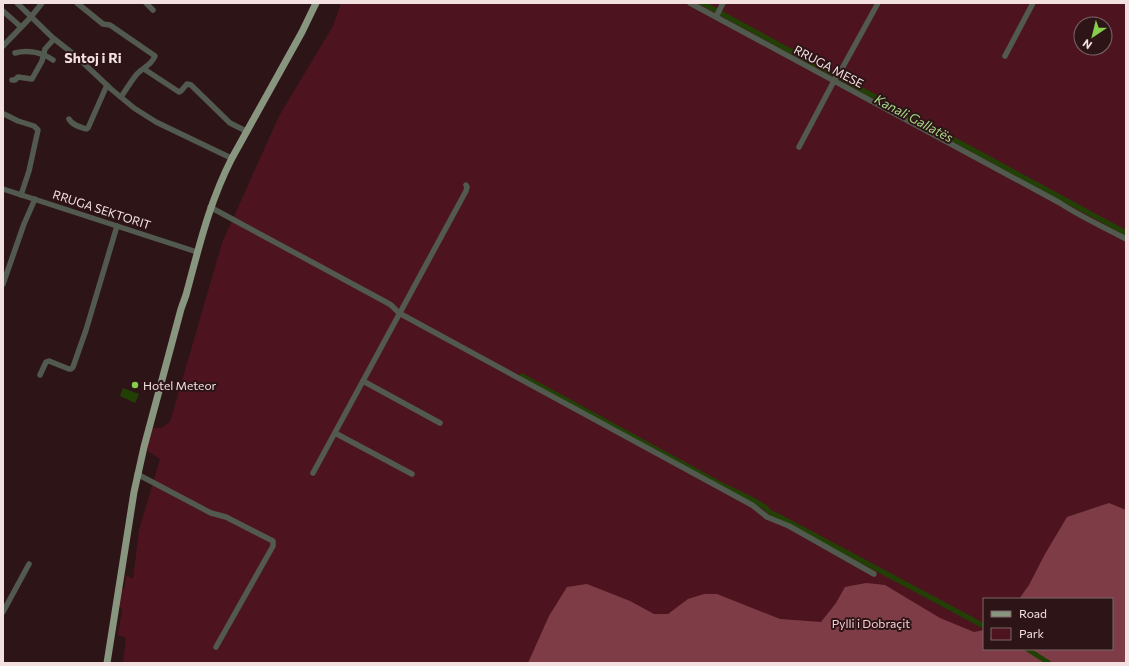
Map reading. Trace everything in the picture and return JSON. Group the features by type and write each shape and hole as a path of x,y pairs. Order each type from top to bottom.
{"main road":[{"path":"196,251 208,206 229,157 302,32 316,3"},
{"path":"107,663 126,533 137,474 183,294 210,207 222,176 264,103 273,83"}],"street":[{"path":"17,3 54,39 80,60 121,98 156,122 229,157"},
{"path":"3,46 31,17 42,3"},
{"path":"77,3 103,24 110,25 154,55 154,58 144,70 138,73 121,98"},
{"path":"146,3 153,10"},
{"name":"RRUGA MESE","path":"690,3 716,15 836,78 1060,203 1071,211 1126,239"},
{"path":"800,147 836,78 878,3"},
{"path":"1005,56 1033,3"},
{"path":"716,15 722,5"},
{"path":"3,11 21,27"},
{"path":"12,80 15,80 18,77 32,78 41,64 45,50 54,39"},
{"path":"15,53 32,52 44,54 53,60"},
{"path":"144,70 179,92 187,84 191,85 230,123 244,130"},
{"path":"69,119 77,126 86,129 88,128 107,86"},
{"path":"4,114 22,123 34,126 38,130 29,172 21,195"},
{"path":"313,473 466,191 466,185"},
{"name":"RRUGA SEKTORIT","path":"3,189 196,251"},
{"path":"3,284 24,224 35,199"},
{"path":"210,207 384,301 391,305 399,313 752,505 767,517 789,526 874,574"},
{"path":"40,375 46,362 49,361 69,369 73,367 86,330 117,226"},
{"path":"363,381 440,423"},
{"path":"335,433 412,474"},
{"path":"137,474 211,513 226,517 273,541 273,546 216,647"},
{"path":"3,612 29,564"}],"green space":[{"path":"341,3 1126,3 1126,663 123,663 126,638 118,635 122,609 119,606 121,589 124,589 126,575 133,579 139,530 160,459 146,450 153,428 161,428 170,422 222,243 279,116 333,26"},
{"name":"Pylli i Dobraçit","path":"1109,503 1126,510 1126,663 528,663 549,616 567,587 587,584 630,601 654,614 668,614 688,599 704,594 717,594 780,619 821,622 836,603 845,587 866,583 885,585 940,618 974,632 983,630 983,650 1113,650 1113,598 1020,598 1029,585 1067,517"}],"shaded area":[{"path":"123,388 139,394 135,403 120,396"}],"waterway":[{"name":"Kanali Gallatës","path":"702,3 1126,233"},
{"path":"522,376 718,483 753,500 766,508 769,512 983,625"},
{"path":"1029,650 1049,663"}],"place":[{"name":"Hotel Meteor","path":"135,385"}],"district":[{"name":"Shtoj i Ri","path":"93,57"}]}
